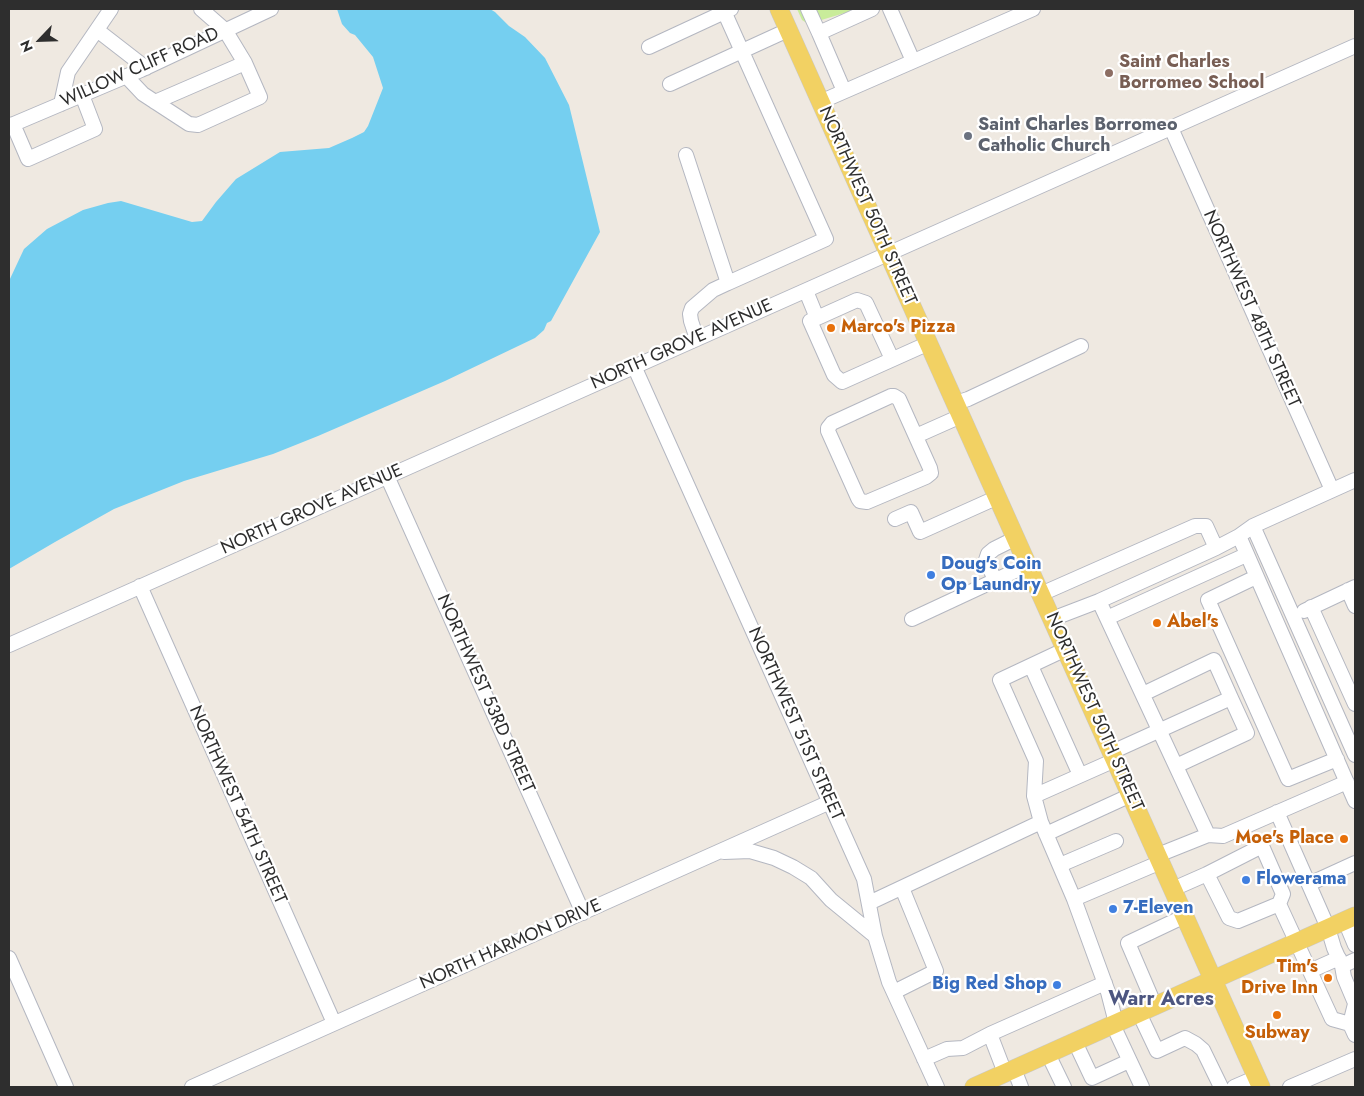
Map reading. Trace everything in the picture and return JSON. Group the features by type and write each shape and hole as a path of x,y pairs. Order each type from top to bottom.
{"main road":[{"name":"NORTHWEST 50TH STREET","path":"779,9 1259,1082"},
{"path":"974,1087 1350,918"}],"street":[{"path":"60,104 68,72 111,9"},
{"path":"126,76 143,94 189,124 198,125 260,97 245,63 225,30 201,9"},
{"name":"WILLOW CLIFF ROAD","path":"11,125 146,68 272,9"},
{"path":"808,9 844,91"},
{"path":"819,33 872,9"},
{"path":"890,9 913,61"},
{"path":"820,102 913,61 1005,14 1033,9"},
{"path":"650,47 726,10 742,51 826,239 713,290 692,308 690,314 690,321 697,339"},
{"path":"97,30 146,68"},
{"path":"670,84 788,30"},
{"name":"NORTH GROVE AVENUE","path":"9,645 1171,128 1354,52"},
{"path":"155,102 245,63"},
{"path":"11,125 28,159 95,129 82,95"},
{"name":"NORTHWEST 48TH STREET","path":"1171,128 1332,490"},
{"path":"686,155 728,283"},
{"path":"806,291 817,318"},
{"path":"892,359 866,303 857,300 810,321 834,375 842,382 929,343"},
{"path":"916,436 958,409 968,399 1080,346"},
{"name":"NORTHWEST 51ST STREET","path":"634,366 864,879 875,936 889,982 937,1087"},
{"path":"891,396 899,399 916,436 931,473 926,477 867,502 860,501 858,498 828,428 832,423 891,396"},
{"name":"NORTHWEST 53RD STREET","path":"387,476 584,913"},
{"path":"1052,619 1099,601 1216,548 1253,526 1355,480"},
{"path":"896,519 911,512 920,532 998,497"},
{"path":"1041,594 1195,526 1206,526 1216,548"},
{"path":"1253,526 1355,755"},
{"path":"1238,536 1355,801"},
{"path":"995,580 986,560 988,554 1016,538"},
{"path":"1107,618 1246,555"},
{"path":"912,619 1028,565"},
{"path":"1256,577 1208,600 1216,618 1288,779 1337,759"},
{"name":"NORTHWEST 54TH STREET","path":"140,586 334,1023"},
{"path":"1293,616 1352,589 1355,606"},
{"path":"1099,601 1208,835"},
{"path":"1311,607 1355,704"},
{"path":"1066,649 1000,680 1036,761 1034,796 1044,828 1074,899 1105,983 1114,1024 1142,1087"},
{"path":"1142,694 1214,660 1247,733 1176,766"},
{"path":"1032,666 1080,776"},
{"path":"1034,796 1080,776 1160,731 1231,698"},
{"path":"1074,899 1208,835 1223,836 1347,782"},
{"path":"869,903 1044,828 1131,795"},
{"name":"NORTH HARMON DRIVE","path":"192,1087 830,802"},
{"path":"1277,812 1341,962 1344,977 1355,1004 1353,1030 1332,1019 1279,904"},
{"path":"1060,865 1116,840"},
{"path":"1173,889 1262,846 1283,894 1279,904 1238,921 1229,918 1207,874"},
{"path":"719,852 750,851 774,858 793,867 811,878 831,900 875,936"},
{"path":"1309,884 1355,863"},
{"path":"894,992 936,971 902,888"},
{"path":"1185,916 1128,943 1157,1051 1185,1038 1196,1044 1203,1050 1221,1087"},
{"path":"1350,918 1355,944"},
{"path":"9,958 66,1087"},
{"path":"1310,971 1355,960"},
{"path":"924,1059 947,1049 963,1048 1105,983"},
{"path":"990,1034 1021,1087"},
{"path":"1075,1042 1092,1078 1129,1061"},
{"path":"1048,1054 1064,1087"},
{"path":"1290,1087 1355,1059"},
{"path":"1234,1087 1259,1082"}],"green space":[{"path":"797,9 858,9 808,24 802,20"}],"water":[{"path":"337,9 490,9 525,37 545,58 569,105 600,232 551,321 547,323 544,330 535,338 445,381 318,436 273,454 184,481 114,509 9,569 9,281 24,249 47,229 83,210 108,203 121,201 192,222 202,221 236,179 280,152 329,148 364,132 383,88 373,57 355,35 350,33 342,24"}],"place":[{"name":"Saint Charles Borromeo School","path":"1109,73"},
{"name":"Saint Charles Borromeo Catholic Church","path":"968,136"},
{"name":"Marco's Pizza","path":"831,328"},
{"name":"Doug's Coin Op Laundry","path":"931,575"},
{"name":"Abel's","path":"1157,623"},
{"name":"Moe's Place","path":"1344,839"},
{"name":"Flowerama","path":"1246,880"},
{"name":"7-Eleven","path":"1113,909"},
{"name":"Tim's Drive Inn","path":"1328,978"},
{"name":"Big Red Shop","path":"1057,985"},
{"name":"Subway","path":"1277,1015"}],"district":[{"name":"Warr Acres","path":"1161,1000"}]}
